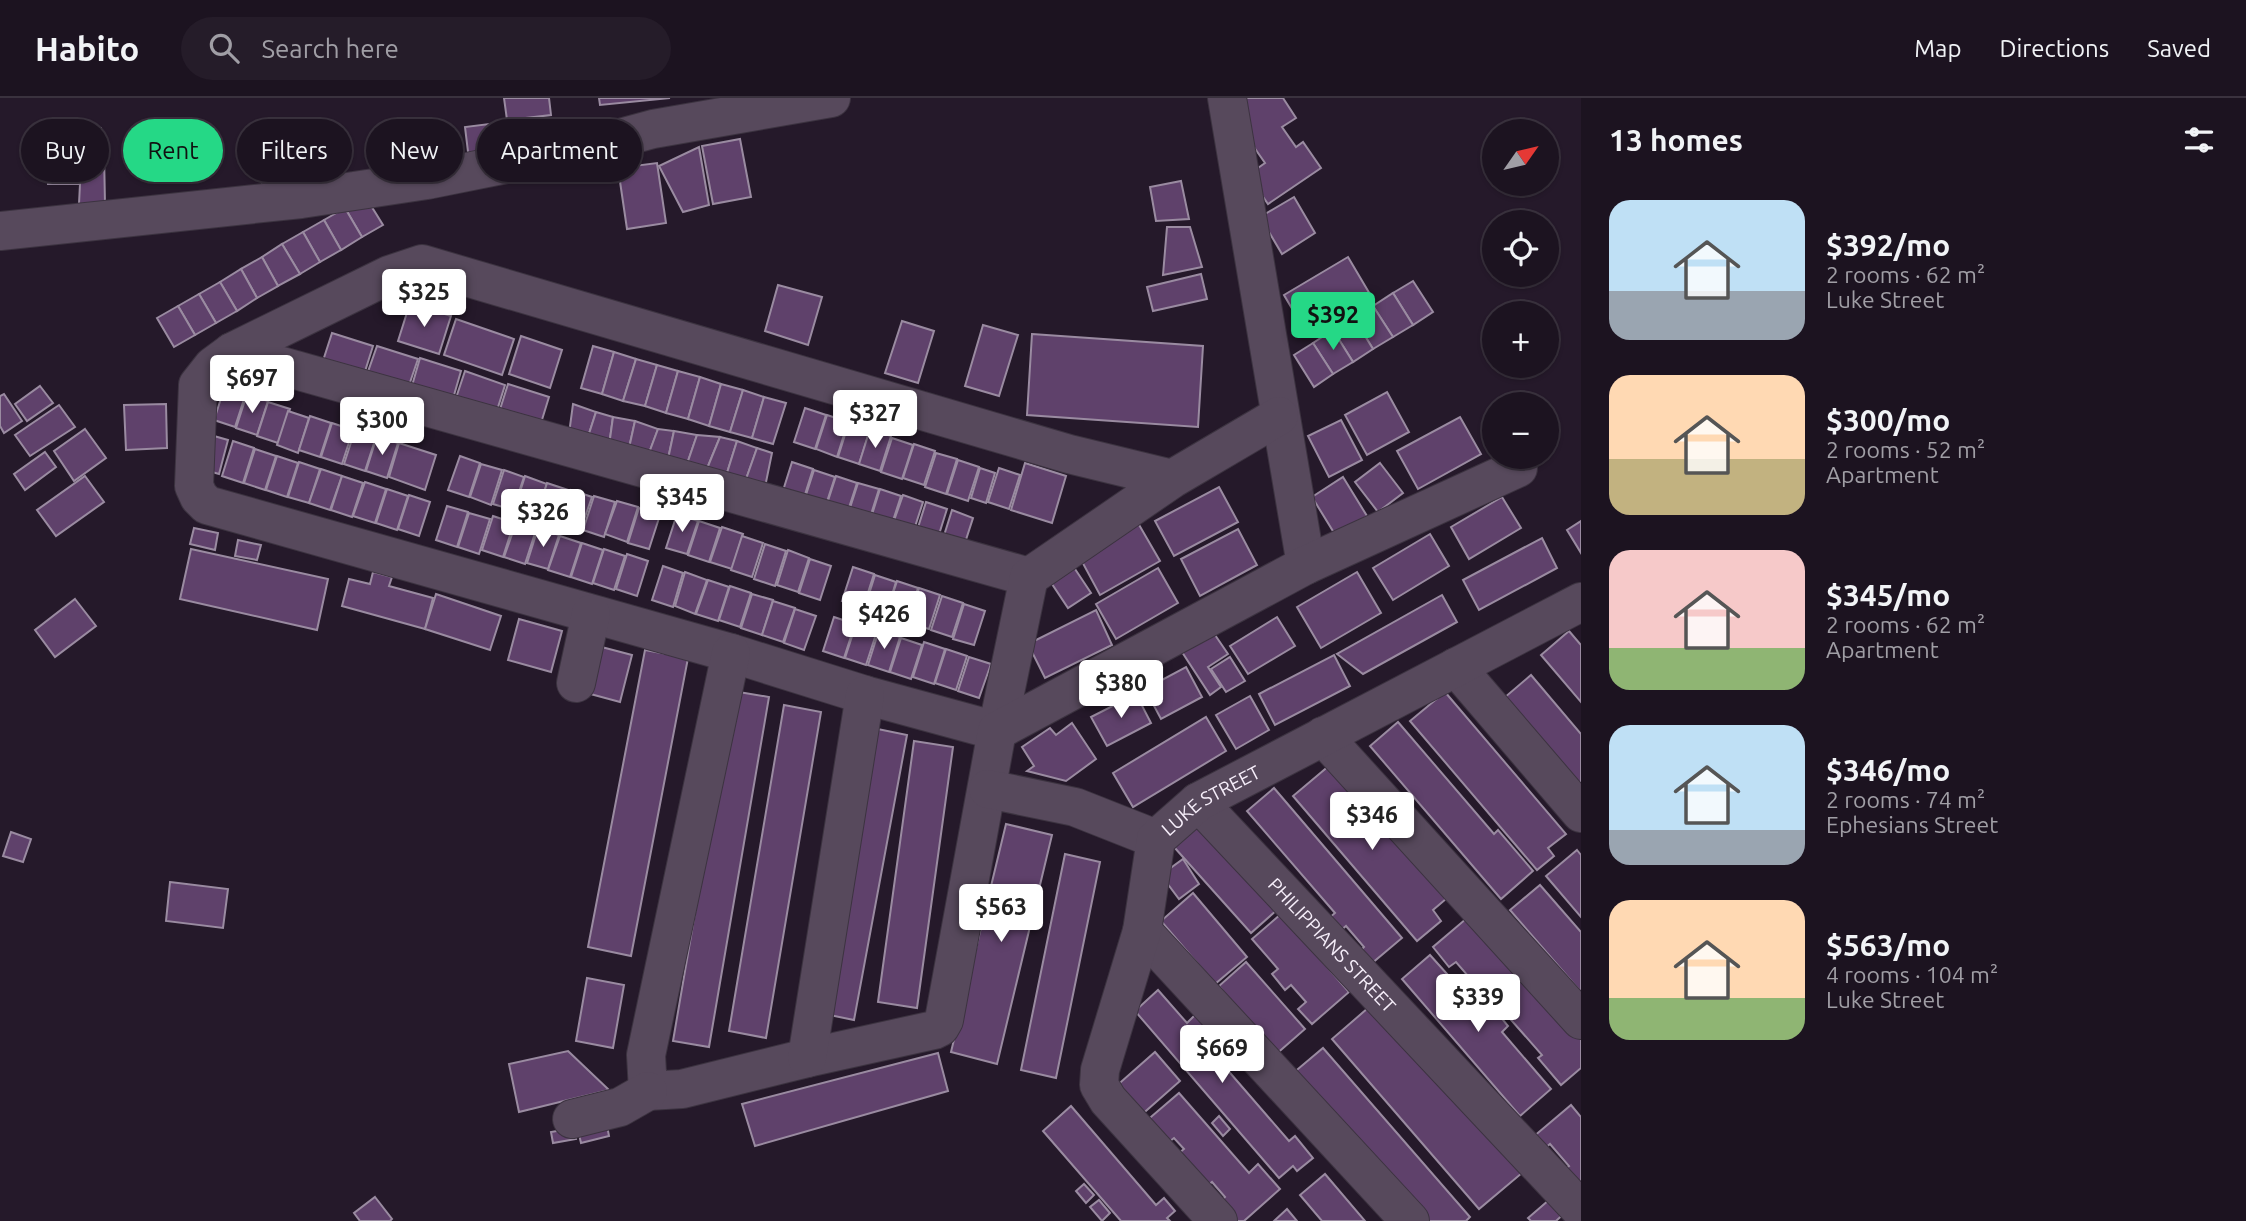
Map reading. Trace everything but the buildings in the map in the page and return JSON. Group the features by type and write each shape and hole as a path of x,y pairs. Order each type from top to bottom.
{"street":[{"path":"0,231 301,199 428,180 576,150 653,129 831,98"},
{"path":"1227,98 1306,565"},
{"path":"1172,479 1069,454 422,264 389,275 232,352 213,366 198,385 194,486 207,505 998,731 1306,565 1516,469"},
{"path":"232,352 1029,577"},
{"path":"572,1119 620,1107 648,1091 682,1089 940,1027 944,1020 1029,577 1172,479 1279,416"},
{"name":"LUKE STREET","path":"1218,1221 1108,1100 1099,1085 1100,1070 1142,931 1156,839 1198,802 1581,602"},
{"path":"576,683 591,614"},
{"path":"648,1091 646,1055 731,653"},
{"path":"1456,667 1581,813"},
{"path":"807,1058 865,695"},
{"path":"1323,736 1581,1020"},
{"path":"988,789 1075,807 1156,839"},
{"name":"PHILIPPIANS STREET","path":"1198,802 1581,1210"},
{"path":"1142,931 1410,1221"}]}
